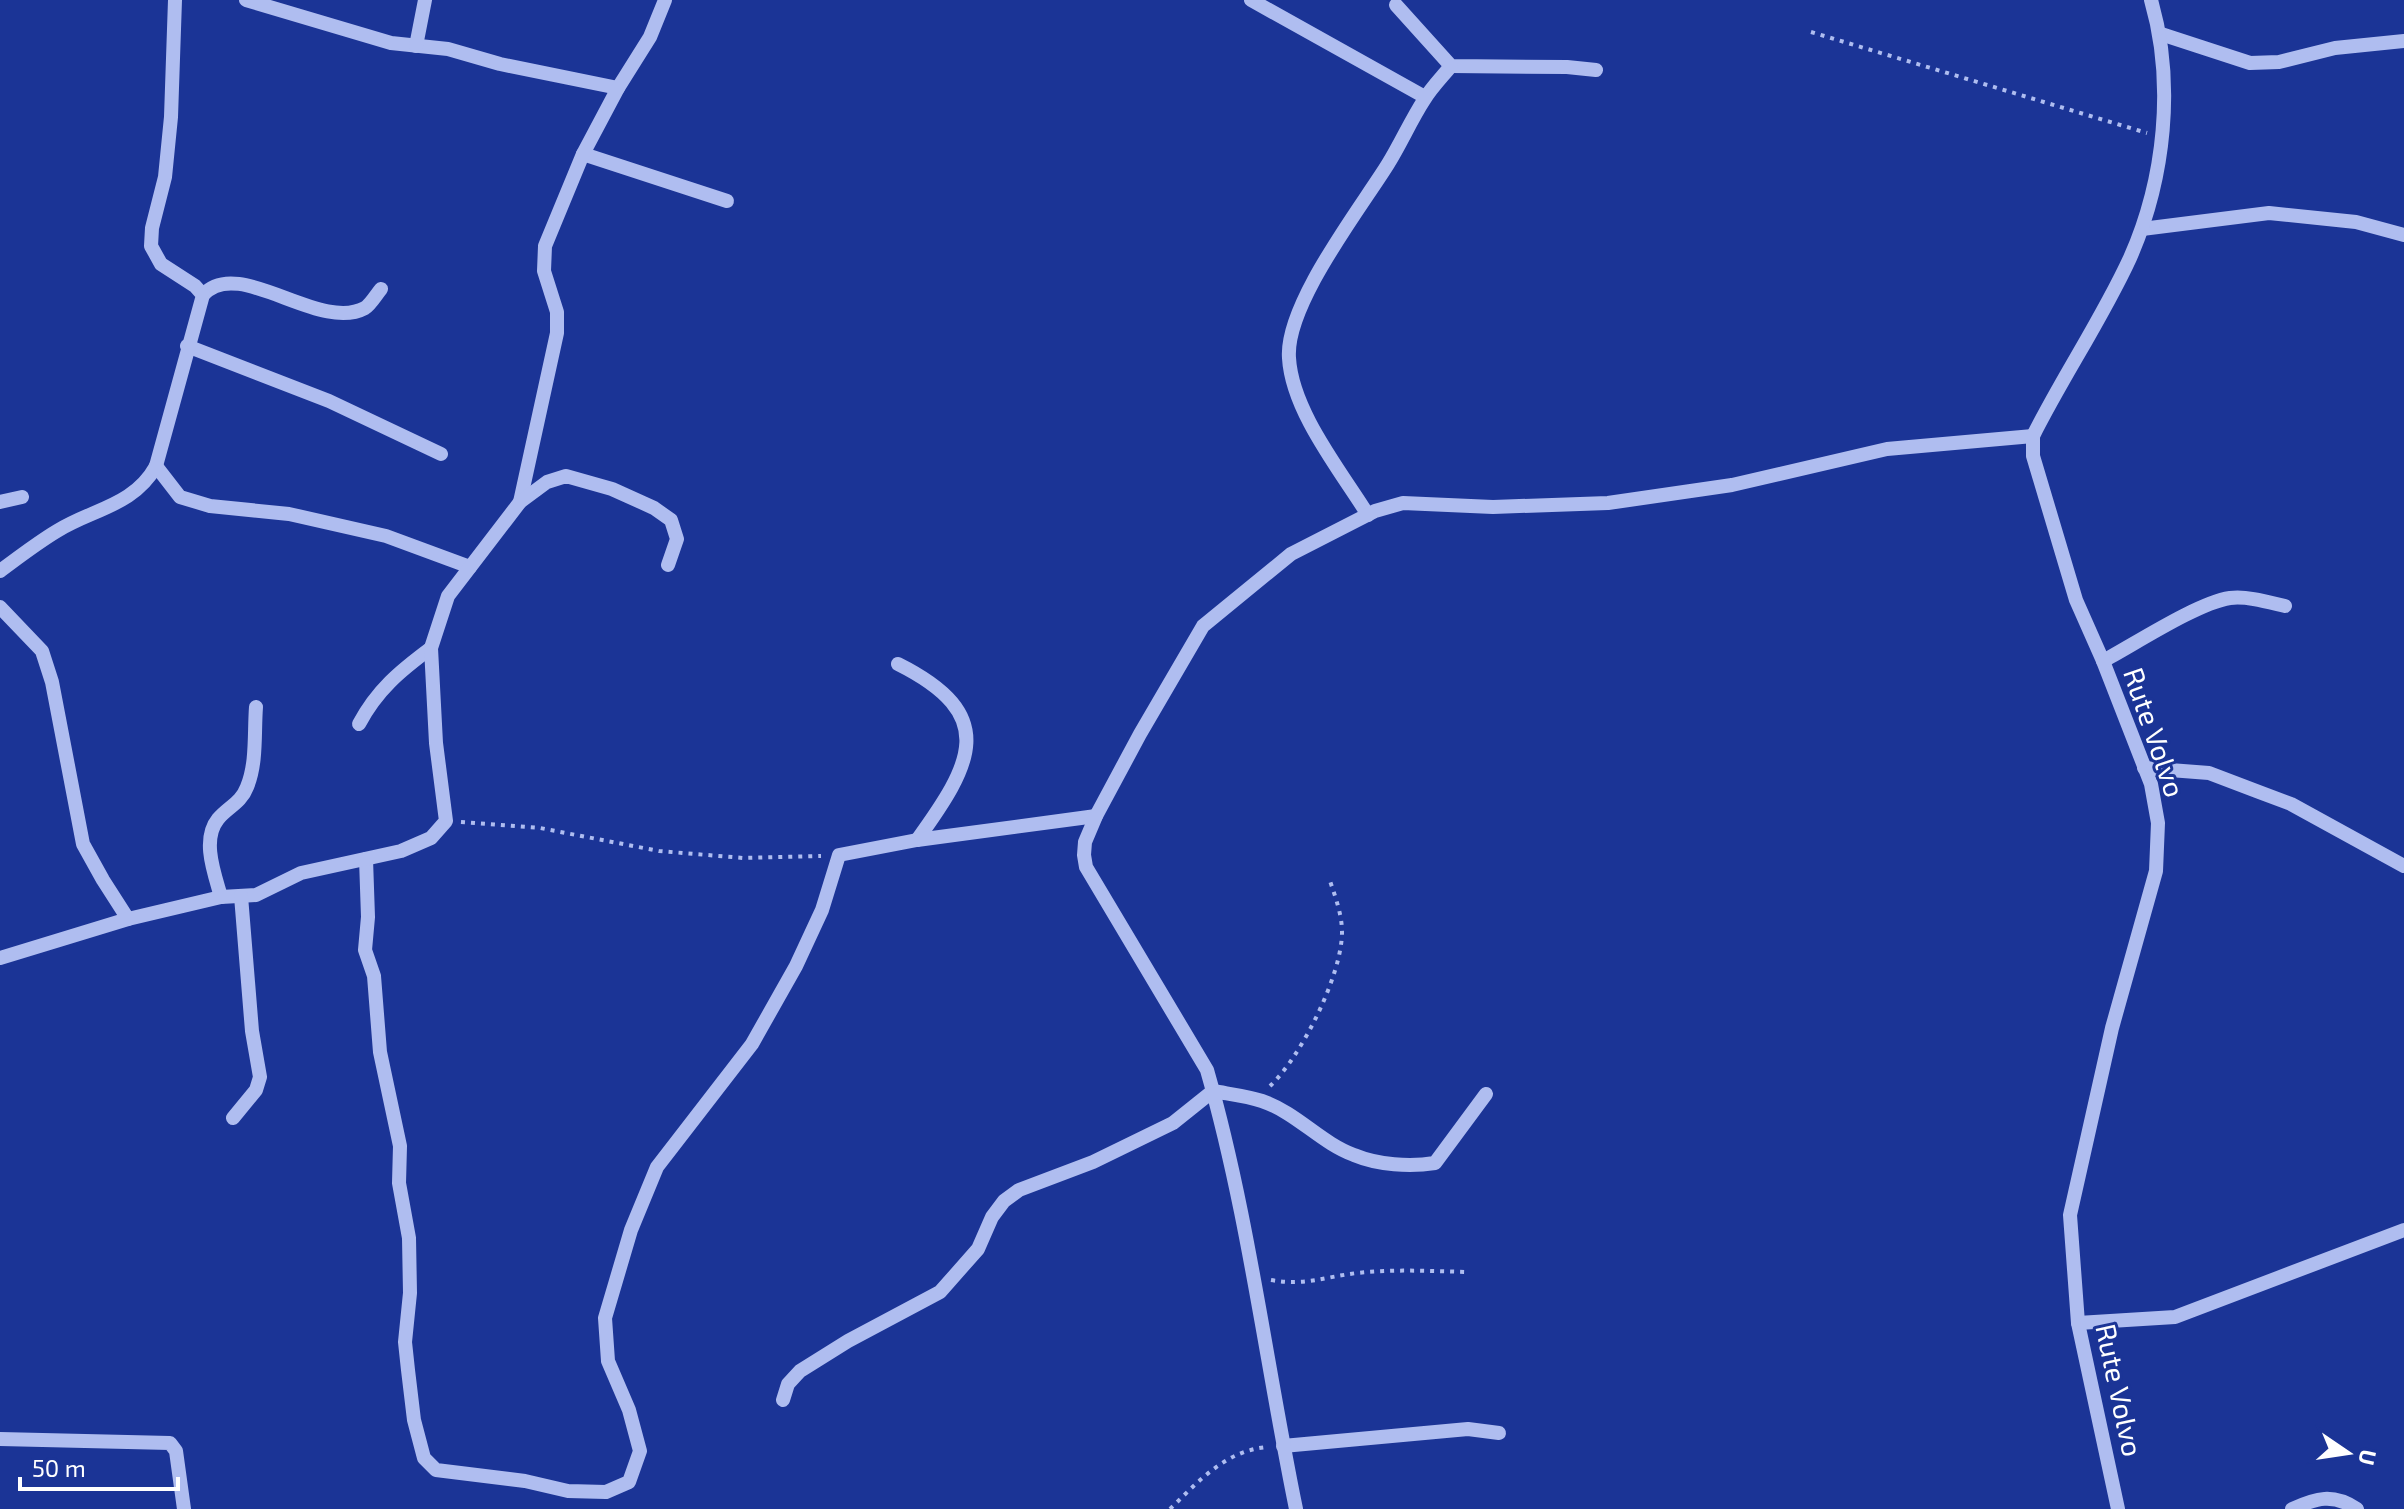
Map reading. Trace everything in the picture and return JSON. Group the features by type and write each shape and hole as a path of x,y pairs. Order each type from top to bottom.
{"street":[{"path":"175,0 170,132 165,177 152,228 151,246 161,264 195,286 203,295"},
{"path":"246,0 391,43 448,49 500,64 618,88"},
{"path":"416,46 425,0"},
{"path":"520,502 557,333 557,312 544,271 545,246 583,154 618,88 650,37 665,0"},
{"path":"1251,0 1425,97"},
{"path":"1296,1509 1253,1278 1207,1070 1086,867 1084,855 1085,842 1096,816 1203,626 1291,554 1368,515 1403,503 1493,507 1608,503 1732,485 1887,449 2033,436 2129,261 2142,229 2161,137 2164,87 2161,34 2151,0"},
{"path":"1396,5 1451,66 1596,70"},
{"path":"2161,34 2250,63 2279,62 2335,48 2404,41"},
{"path":"1368,515 1314,428 1293,386 1288,355 1297,317 1323,263 1388,164 1425,97 1451,66"},
{"path":"583,154 727,201"},
{"path":"2142,229 2269,213 2356,222 2404,235"},
{"path":"0,571 59,529 123,502 150,477 156,466 187,346 198,319 203,295 209,288 220,283 241,284 316,308 348,314 367,307 381,289"},
{"path":"187,346 329,401 441,454"},
{"name":"Rute Volvo","path":"2033,436 2033,456 2076,600 2151,784 2158,823 2156,871 2112,1028 2070,1215 2078,1323 2118,1509"},
{"path":"156,466 180,497 210,506 289,514 386,536 470,567"},
{"path":"0,958 128,919 221,897 256,895 301,873 401,851 431,838 446,821 436,743 431,648 448,596 520,502 547,482 566,476 612,489 654,508 671,520 677,539 668,565"},
{"path":"0,502 22,497"},
{"path":"2103,661 2210,603 2232,598 2256,599 2285,606"},
{"path":"0,607 42,651 52,682 83,844 128,919"},
{"path":"359,724 371,701 401,670 431,648"},
{"path":"898,664 928,679 947,695 965,721 967,731 963,767 917,840"},
{"path":"221,897 210,853 212,833 216,821 242,799 248,787 256,707"},
{"path":"2144,768 2209,773 2247,787 2291,804 2404,866"},
{"path":"366,859 368,917 365,950 374,976 380,1052 400,1146 399,1183 409,1238 406,1356 414,1420 424,1458 436,1470 525,1481 568,1491 606,1492 629,1482 640,1451 629,1410 608,1361 605,1318 631,1230 657,1167 752,1044 796,966 822,910 839,855 917,840 1096,816"},
{"path":"233,1118 256,1090 260,1077 250,1018 241,896"},
{"path":"1213,1091 1263,1102 1299,1119 1353,1155 1381,1162 1421,1165 1435,1163 1486,1094"},
{"path":"783,1400 788,1384 800,1371 848,1341 940,1292 978,1249 992,1217 1004,1201 1019,1190 1093,1162 1173,1123 1213,1091"},
{"path":"2078,1323 2175,1317 2404,1230"},
{"path":"1283,1446 1468,1429 1499,1433"},
{"path":"0,1439 170,1443 176,1451 184,1509"},
{"path":"2292,1509 2315,1498 2344,1501 2357,1509"}],"path":[{"path":"1811,32 2161,137"},
{"path":"446,821 540,828 659,851 743,858 839,855"},
{"path":"1252,1099 1273,1083 1285,1068 1325,999 1343,934 1340,911 1329,878"},
{"path":"1253,1278 1294,1284 1354,1273 1400,1270 1468,1272"},
{"path":"1170,1509 1213,1469 1237,1453 1283,1446"}]}
